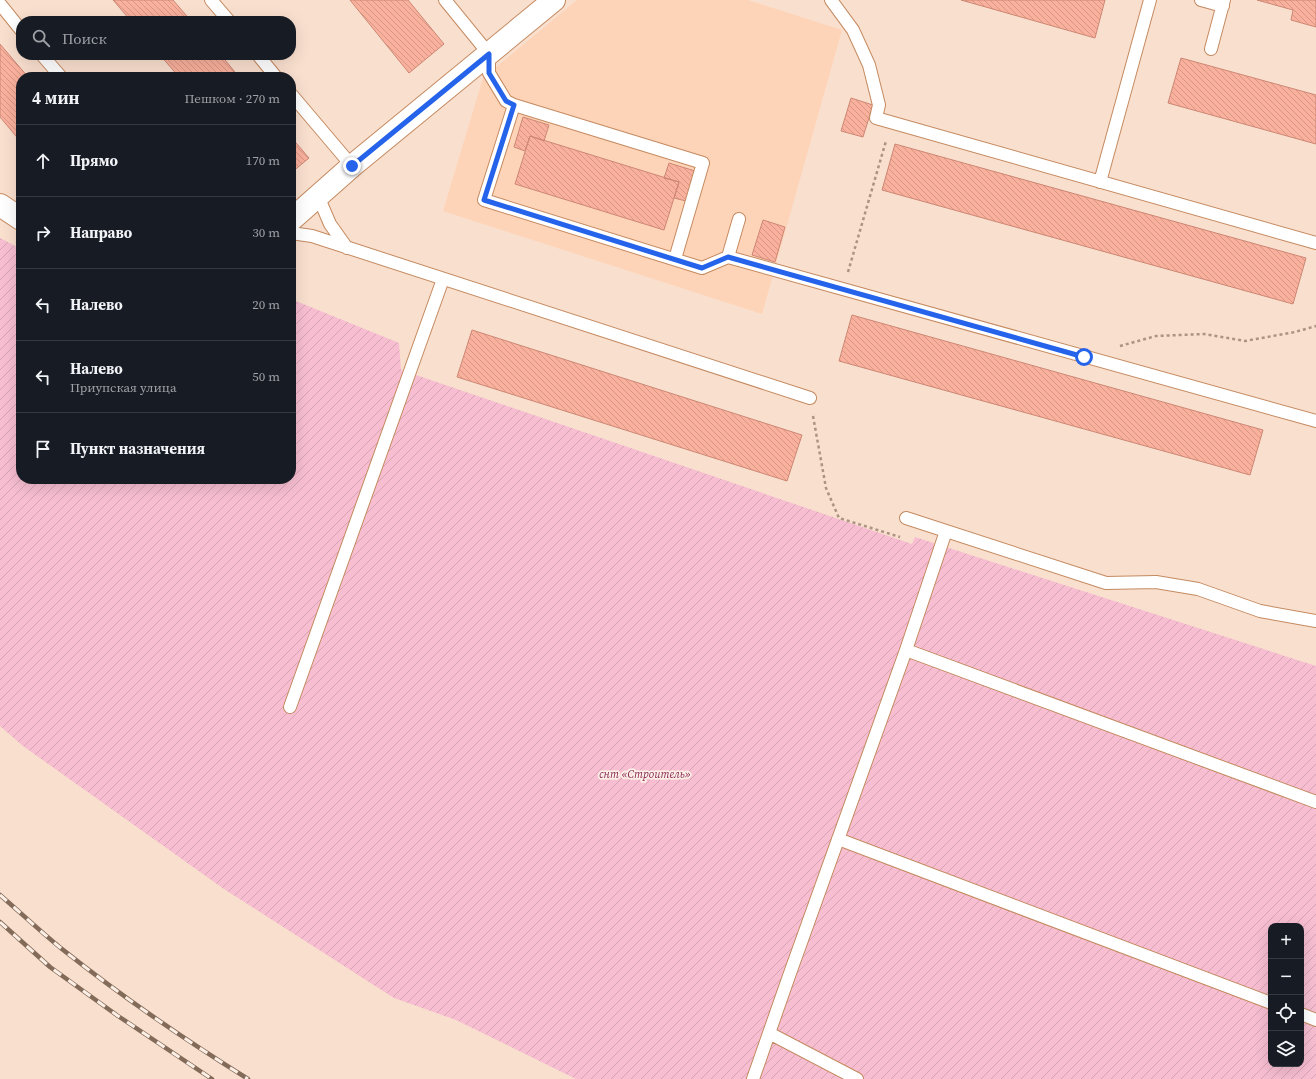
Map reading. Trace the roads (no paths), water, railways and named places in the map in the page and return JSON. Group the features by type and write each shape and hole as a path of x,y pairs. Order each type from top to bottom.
{"street":[{"path":"296,216 352,166 554,0"},
{"path":"0,205 16,216"}],"lane":[{"path":"211,0 225,16"},
{"path":"444,0 489,54 489,73 506,101 514,105 704,163 674,259"},
{"path":"831,0 853,30 869,65 879,106 876,118 1316,243"},
{"path":"1100,182 1150,0"},
{"path":"1201,0 1223,3 1211,49"},
{"path":"0,4 16,24"},
{"path":"46,60 57,72"},
{"path":"262,60 272,72"},
{"path":"296,100 352,166"},
{"path":"514,105 484,200 702,268 728,257 1316,421"},
{"path":"318,196 330,224 347,248"},
{"path":"728,257 739,219"},
{"path":"296,233 312,236 810,398"},
{"path":"290,707 443,279"},
{"path":"906,518 1106,583 1156,582 1198,589 1260,611 1316,621"},
{"path":"753,1079 906,650 946,531"},
{"path":"906,650 1316,802"},
{"path":"838,839 1268,1002"},
{"path":"1304,1015 1316,1020"},
{"path":"769,1032 857,1079"}],"railway":[{"path":"0,895 54,943 107,984 177,1033 248,1079"},
{"path":"0,922 50,967 118,1016 212,1079"}],"park label":[{"name":"снт «Строитель»","path":"645,774"}]}
